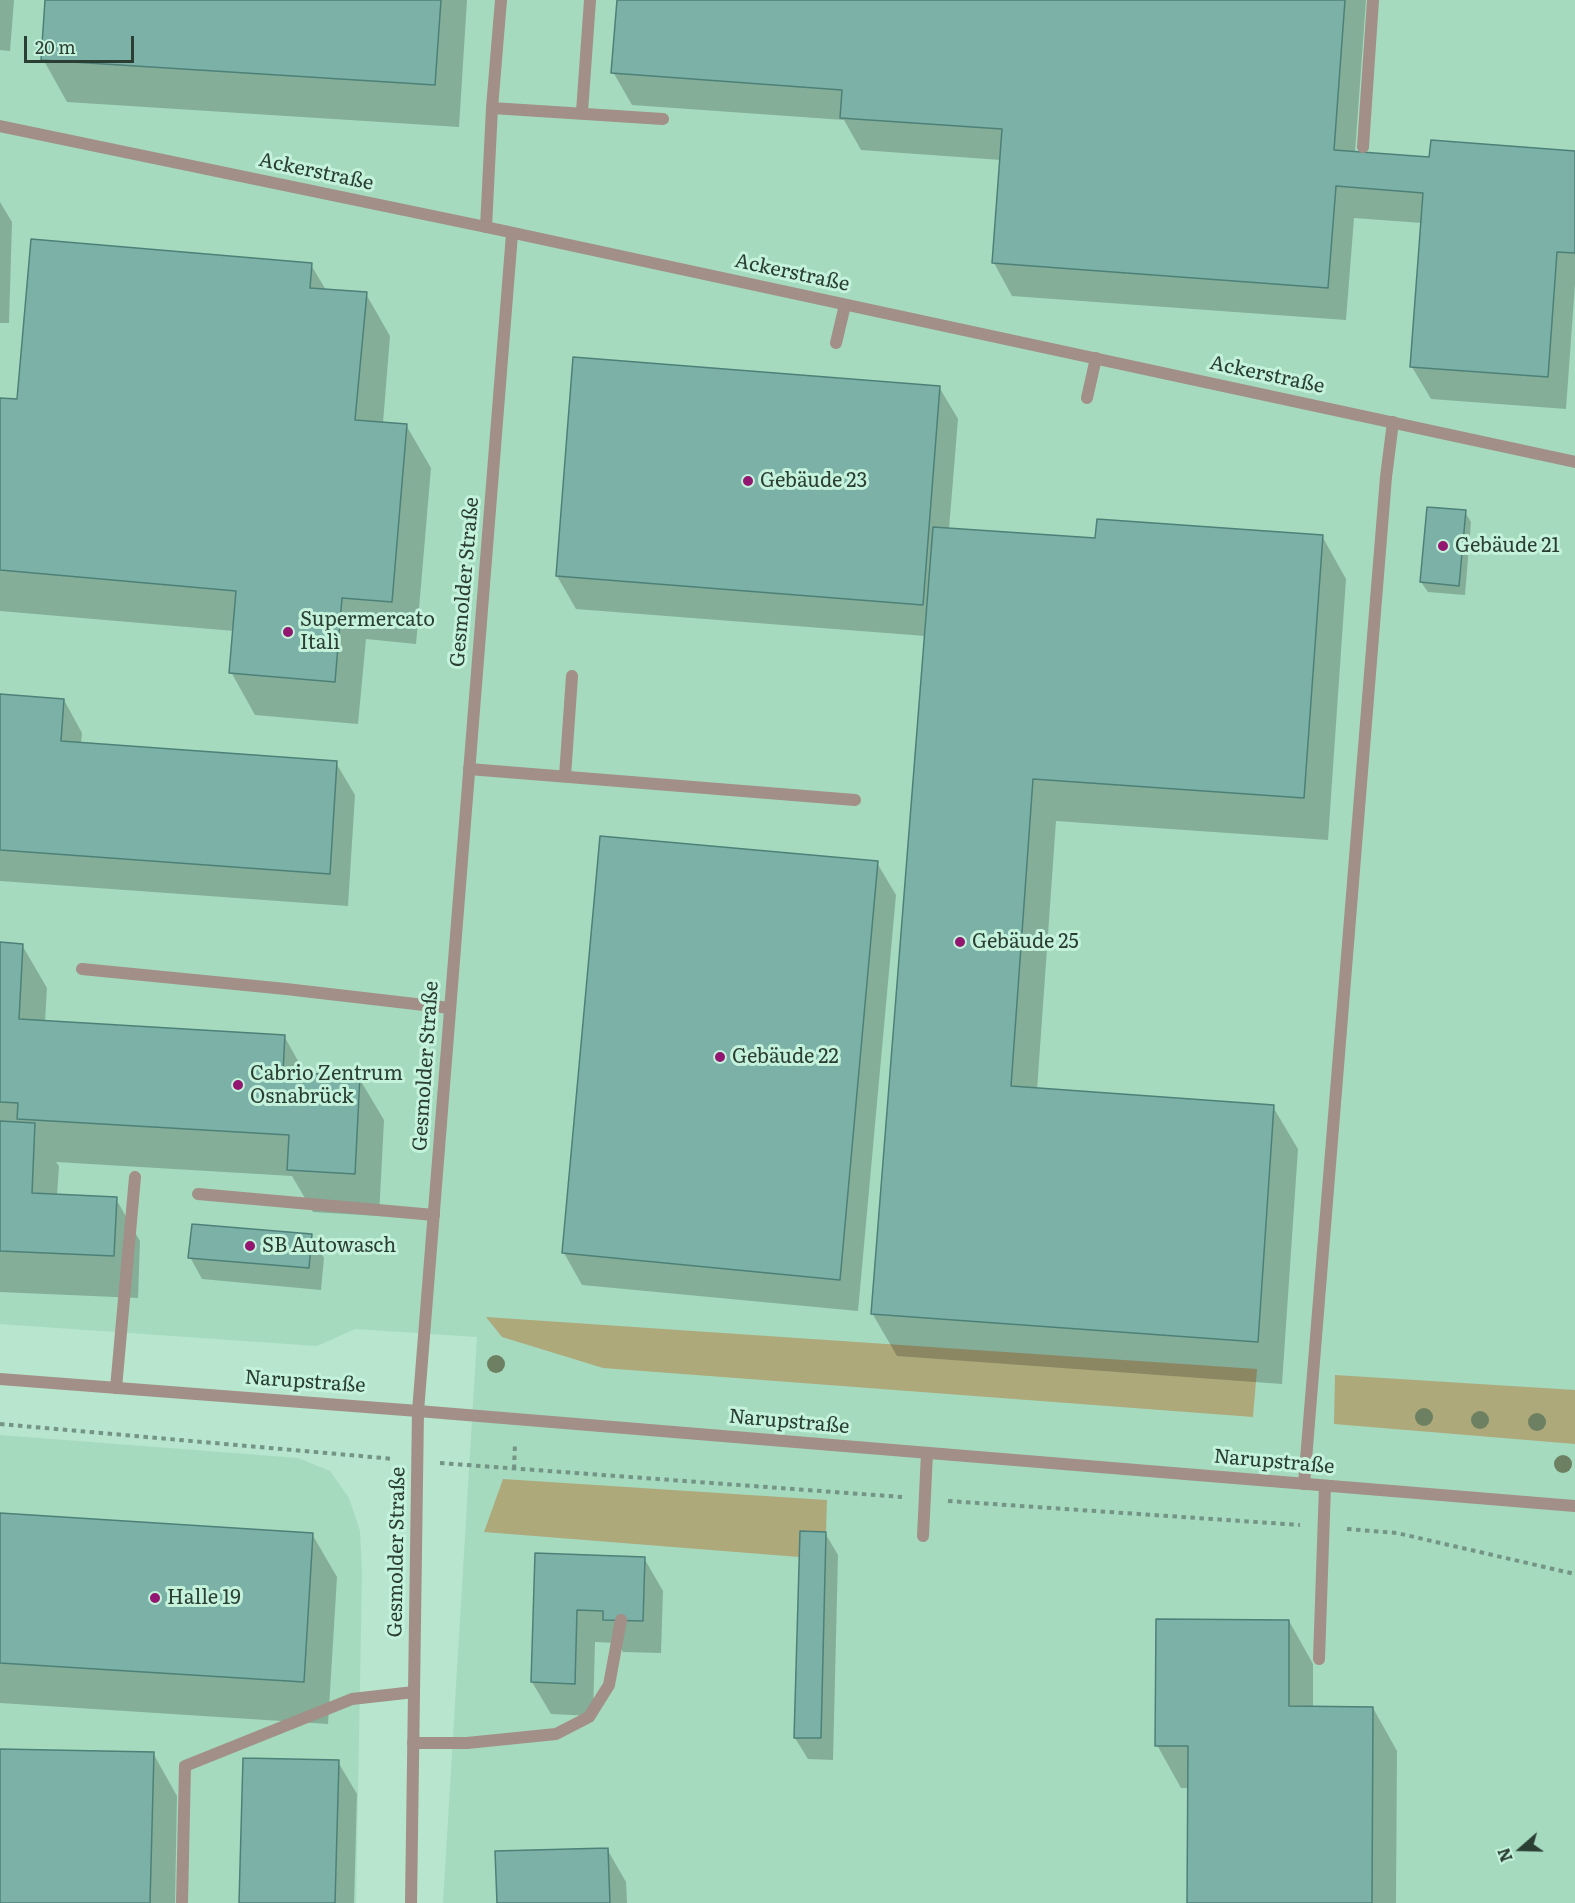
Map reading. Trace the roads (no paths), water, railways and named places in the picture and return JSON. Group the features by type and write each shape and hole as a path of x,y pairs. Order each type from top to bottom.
{"street":[{"path":"486,227 492,108 501,0"},
{"path":"582,112 590,0"},
{"path":"1363,147 1373,0"},
{"path":"492,108 663,119"},
{"name":"Ackerstraße","path":"0,126 486,227 1575,462"},
{"name":"Gesmolder Straße","path":"411,1903 418,1411 512,234"},
{"path":"836,343 845,305"},
{"path":"1087,398 1096,358"},
{"path":"1304,1484 1385,489 1393,422"},
{"path":"565,776 572,676"},
{"path":"469,769 855,800"},
{"path":"82,969 450,1008"},
{"path":"116,1388 135,1177"},
{"path":"198,1194 434,1215"},
{"name":"Narupstraße","path":"0,1379 1575,1506"},
{"path":"923,1536 927,1453"},
{"path":"1319,1659 1325,1486"},
{"path":"413,1743 467,1743 556,1734 589,1717 609,1685 621,1620"},
{"path":"182,1903 185,1766 352,1699 414,1692"}],"place":[{"name":"Gebäude 23","path":"748,481"},
{"name":"Gebäude 21","path":"1443,546"},
{"name":"Supermercato Italì","path":"288,632"},
{"name":"Gebäude 25","path":"960,942"},
{"name":"Gebäude 22","path":"720,1057"},
{"name":"Cabrio Zentrum Osnabrück","path":"238,1085"},
{"name":"SB Autowasch","path":"250,1246"},
{"name":"Halle 19","path":"155,1598"}]}
